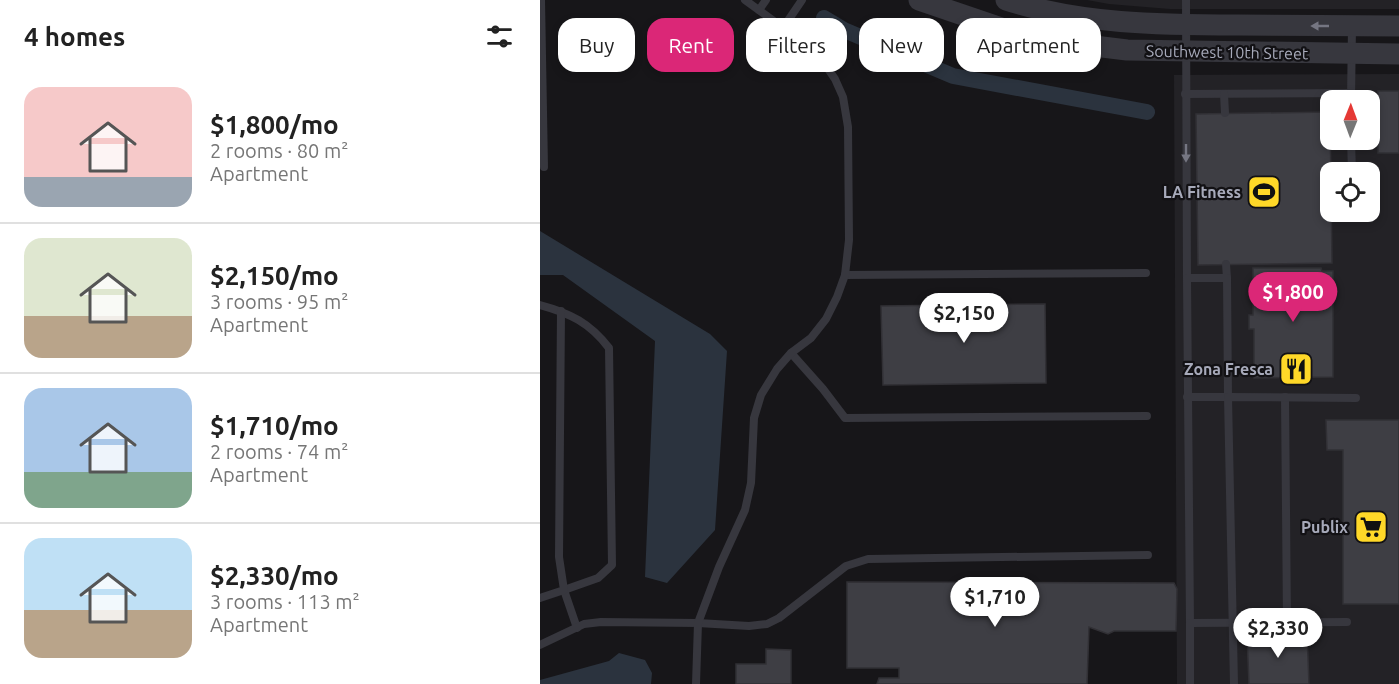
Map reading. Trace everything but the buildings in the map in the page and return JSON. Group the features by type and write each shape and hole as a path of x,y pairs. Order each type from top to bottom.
{"street":[{"name":"Southwest 10th Street","path":"919,0 1007,30 1053,41 1127,50 1399,54"},
{"name":"Southwest 10th Street","path":"1012,1 1058,14 1130,23 1399,26"}],"lane":[{"path":"541,0 544,167"},
{"path":"745,0 770,18"},
{"path":"759,10 766,0"},
{"path":"790,18 802,0"},
{"path":"1185,0 1190,684"},
{"path":"1351,90 1352,26"},
{"path":"696,684 698,623 719,567 745,510 751,483 754,418 761,395 777,369 791,353 811,338 826,319 845,275 849,240 848,127 843,97 830,72"},
{"path":"1185,94 1320,96"},
{"path":"1224,94 1225,113"},
{"path":"1226,264 1234,684"},
{"path":"845,275 1146,273"},
{"path":"1187,278 1227,278"},
{"path":"540,305 561,310 596,330 609,348 612,565 598,578 540,598"},
{"path":"561,310 559,557 564,590 577,628"},
{"path":"791,353 823,389 844,418 1147,416"},
{"path":"1187,397 1356,398"},
{"path":"1285,397 1287,622"},
{"path":"540,645 577,628 601,621 749,626 767,624 779,618 846,566 868,559 1148,555"},
{"path":"1190,623 1347,622"}],"shaded area":[{"path":"1087,0 1399,0 1399,9 1170,9"},
{"path":"1399,74 1399,684 1177,684 1174,75"}],"water":[{"path":"540,231 710,334 727,351 715,530 667,583 645,577 655,341 563,275 540,275"},
{"path":"619,653 645,660 652,673 651,684 540,684 540,680 609,661"}],"waterway":[{"path":"847,31 953,76 1147,112"}],"place":[{"name":"LA Fitness","path":"1264,192"},
{"name":"Zona Fresca","path":"1296,369"},
{"name":"Publix","path":"1371,527"}]}
